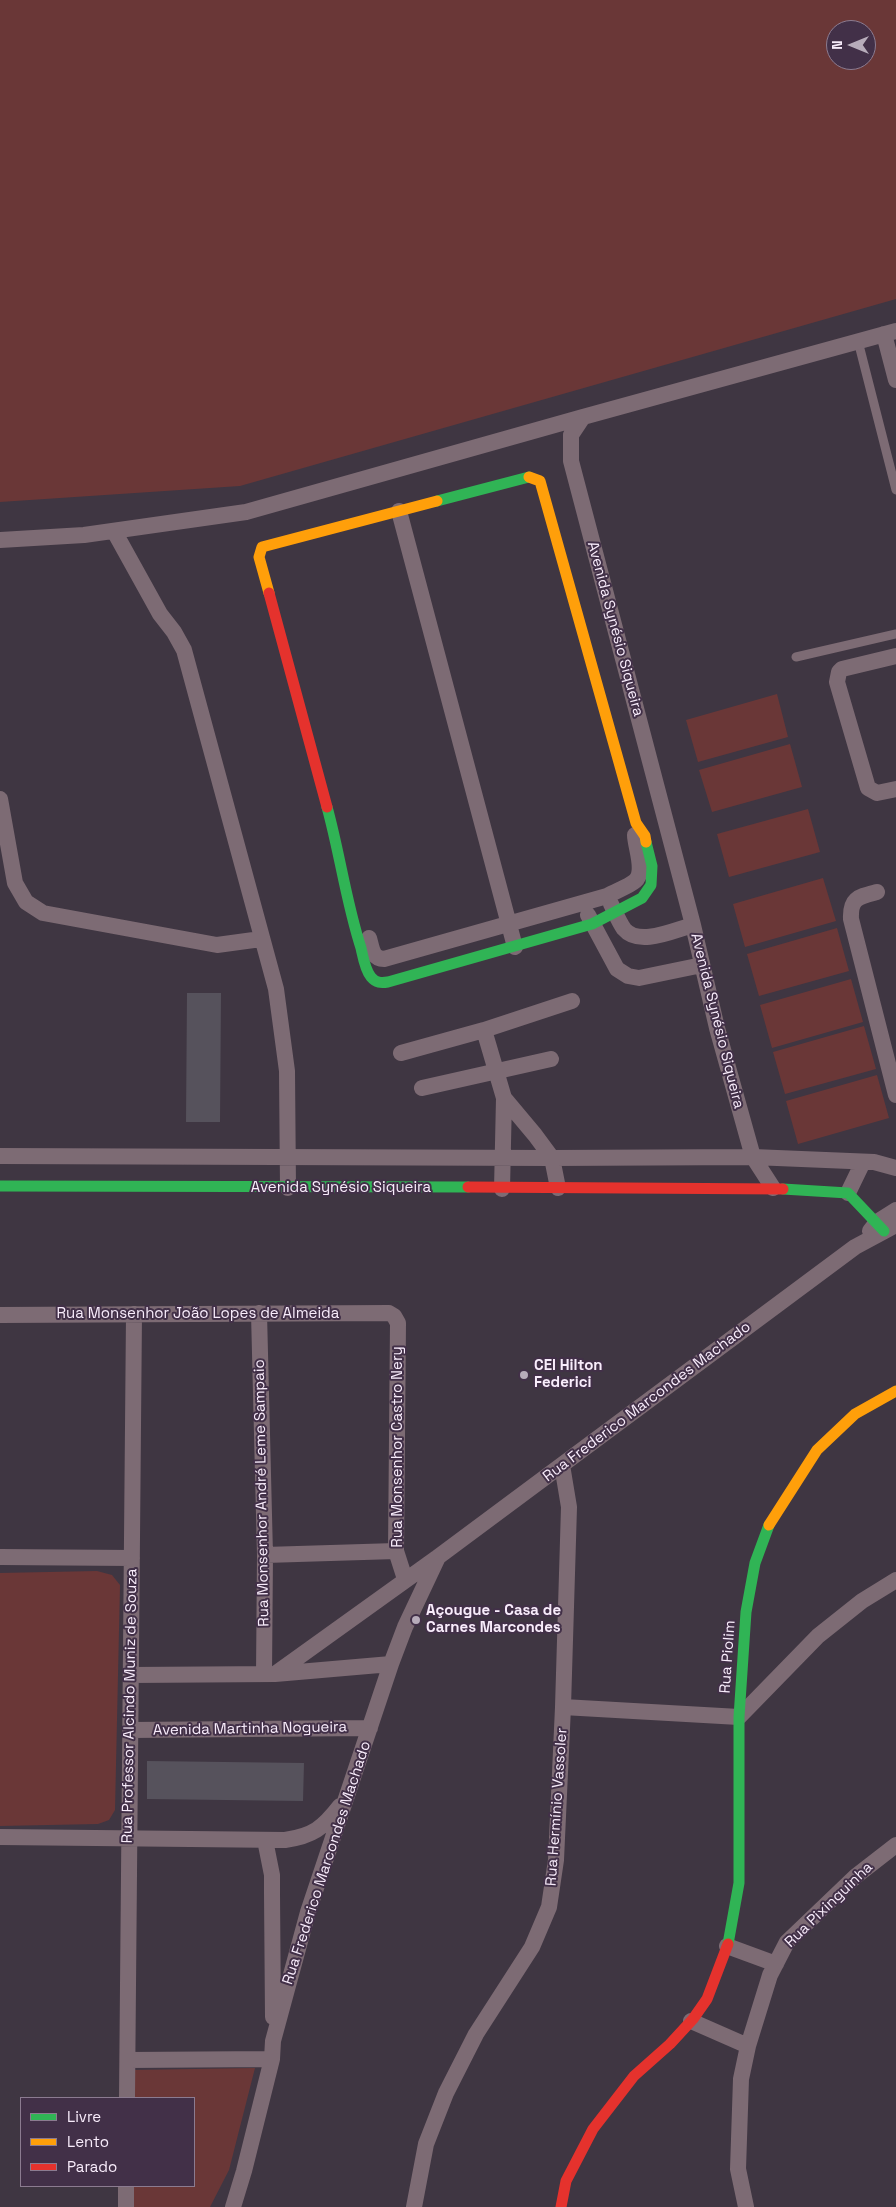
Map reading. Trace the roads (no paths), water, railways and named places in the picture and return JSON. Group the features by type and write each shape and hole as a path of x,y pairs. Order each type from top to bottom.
{"street":[{"path":"0,540 114,531 246,512 890,332 896,380"},
{"name":"Avenida Synésio Siqueira","path":"583,417 571,435 571,461 717,1028 753,1157 773,1188"},
{"path":"339,852 340,873 369,975 374,981 381,984 592,924 642,898 651,885 652,866 645,836 636,823 540,481 529,477 262,547 260,551 259,557 339,852 354,883 374,956 378,959 384,959 607,896 635,881 638,876 639,868 635,838 636,823"},
{"path":"399,511 515,947"},
{"path":"114,531 147,593 184,650 276,989 286,1062 288,1188"},
{"path":"896,656 842,670 839,672 837,682 868,788 877,793 896,789"},
{"path":"0,799 15,883 26,902 43,913 217,946 261,939"},
{"path":"877,892 859,897 852,903 851,919 896,1095"},
{"path":"607,896 625,930 633,935 641,937 692,925"},
{"path":"584,904 592,924 617,969 628,976 639,978 702,965"},
{"path":"401,1052 484,1030 572,1001"},
{"path":"484,1030 504,1098 502,1189"},
{"path":"422,1088 551,1059"},
{"path":"504,1098 552,1158 558,1188"},
{"name":"Avenida Synésio Siqueira","path":"0,1156 753,1157 874,1162 896,1168"},
{"path":"863,1162 848,1194 886,1226"},
{"name":"Avenida Synésio Siqueira","path":"0,1186 502,1189 773,1188 848,1194"},
{"name":"Rua Frederico Marcondes Machado","path":"270,1674 438,1557 855,1247 886,1226 896,1210"},
{"name":"Rua Monsenhor André Leme Sampaio","path":"259,1313 270,1674"},
{"name":"Rua Monsenhor João Lopes de Almeida","path":"0,1315 389,1313 394,1316"},
{"name":"Rua Professor Alcindo Muniz de Souza","path":"127,2097 134,1314"},
{"name":"Rua Monsenhor Castro Nery","path":"394,1316 398,1323 396,1551 405,1579"},
{"name":"Rua Piolim","path":"561,2207 566,2181 593,2129 634,2076 670,2044 691,2021 707,1999 727,1946 739,1883 739,1717 746,1612 755,1562 771,1519 817,1450 855,1414 896,1391"},
{"name":"Rua Hermínio Vassoler","path":"414,2207 426,2144 446,2093 476,2034 532,1947 549,1907 556,1860 563,1706 568,1507 562,1465"},
{"path":"265,1555 396,1551"},
{"path":"0,1557 132,1558"},
{"name":"Rua Frederico Marcondes Machado","path":"233,2207 272,2059 273,2042 308,1912 391,1664 405,1627 438,1557"},
{"path":"563,1706 739,1717 818,1636 862,1601 896,1580"},
{"path":"131,1675 270,1674 391,1664"},
{"name":"Avenida Martinha Nogueira","path":"130,1730 370,1728"},
{"path":"0,1838 265,1840 300,1838 316,1832 330,1820 347,1796"},
{"path":"265,1840 272,1875 273,2042"},
{"name":"Rua Pixinguinha","path":"746,2207 738,2169 741,2079 748,2046 770,1975 787,1942 856,1876 896,1846"},
{"path":"727,1946 776,1964"},
{"path":"691,2021 748,2046"},
{"path":"128,2060 272,2059"},
{"path":"126,2187 126,2207"}],"lane":[{"path":"858,341 896,490"},
{"path":"796,657 896,634"}],"place":[{"name":"CEI Hilton Federici","path":"524,1375"},
{"name":"Açougue - Casa de Carnes Marcondes","path":"416,1620"}]}
